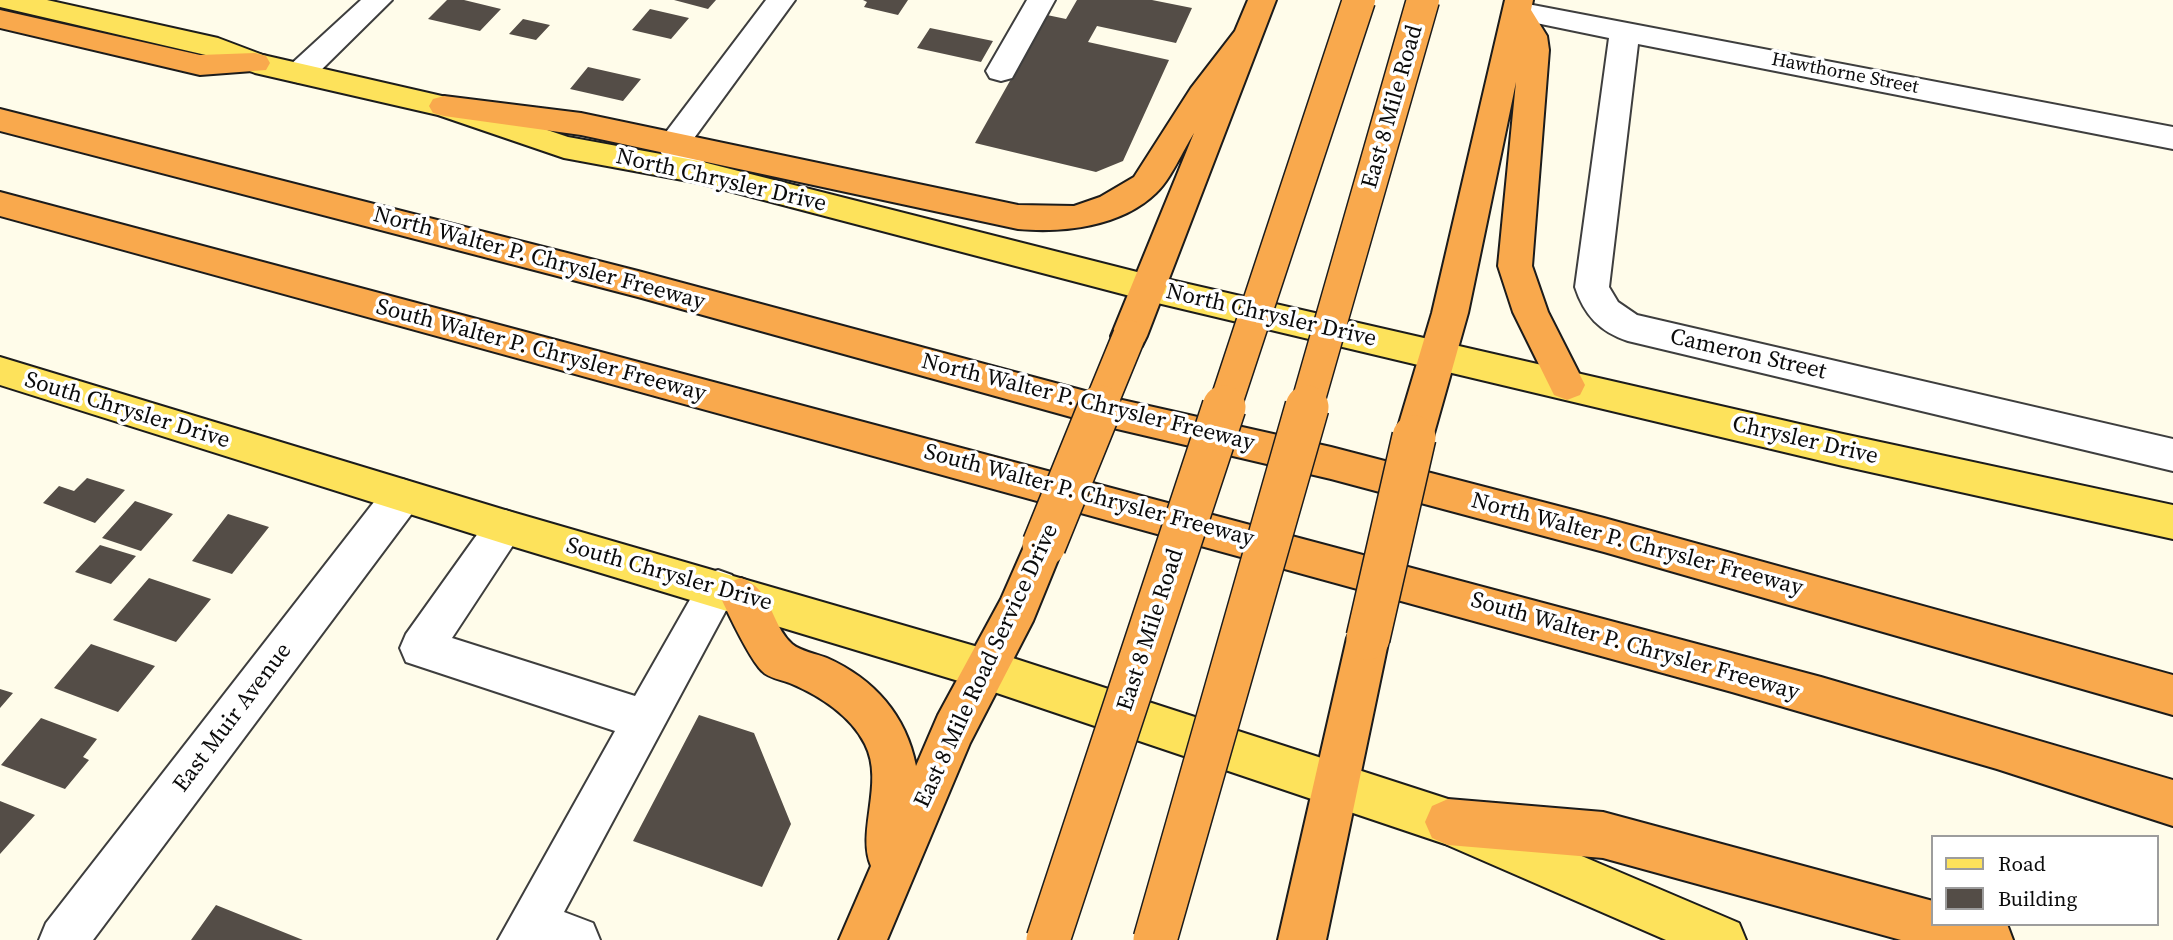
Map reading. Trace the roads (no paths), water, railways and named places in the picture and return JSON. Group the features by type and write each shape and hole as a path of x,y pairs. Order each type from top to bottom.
{"highway":[{"name":"East 8 Mile Road","path":"1048,940 1359,0"},
{"name":"East 8 Mile Road","path":"1155,940 1423,0"},
{"path":"1302,940 1414,437 1450,313 1518,5"},
{"path":"1518,5 1532,36 1534,50 1515,266 1521,294 1531,318 1567,385"},
{"path":"444,106 581,124 1018,218 1076,218 1112,205 1145,185 1258,14"},
{"name":"East 8 Mile Road Service Drive","path":"863,940 954,730 1017,608 1044,545 1258,14"},
{"path":"0,19 200,65 255,63"},
{"name":"North Walter P. Chrysler Freeway","path":"0,120 638,284 1100,410 1331,463 1591,532 2173,695"},
{"name":"South Walter P. Chrysler Freeway","path":"0,204 654,382 1164,515 1854,708 2173,803"},
{"path":"730,592 778,659 815,672 841,687 865,709 885,737 891,754 894,782 888,883"},
{"path":"1448,822 1603,835 1932,924"},
{"path":"1938,926 1989,940"}],"main road":[{"name":"North Chrysler Drive","path":"8,0 218,48 255,63 444,106 564,147 699,172 1149,288 1437,354"},
{"name":"Chrysler Drive","path":"1437,354 1843,450 2173,522"},
{"name":"South Chrysler Drive","path":"0,372 402,496 985,669 1336,785"},
{"path":"1336,785 1448,822 1723,940"}],"street":[{"path":"300,73 377,0"},
{"path":"699,172 682,163 673,144 781,0"},
{"path":"1000,71 1041,0"},
{"name":"Hawthorne Street","path":"1518,5 1625,31 2173,138"},
{"name":"Cameron Street","path":"1625,31 1592,287 1596,300 1615,320 1642,330 2173,455"},
{"name":"East Muir Avenue","path":"63,940 402,496"},
{"path":"505,527 421,648 645,720"},
{"path":"576,940 527,932 645,720 730,592"}]}
